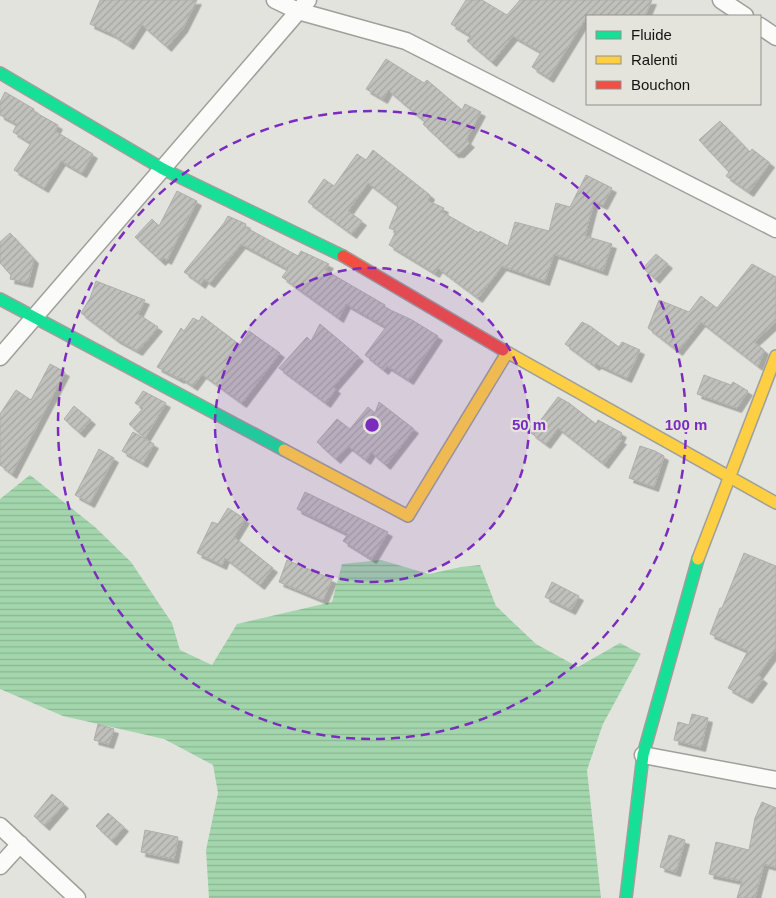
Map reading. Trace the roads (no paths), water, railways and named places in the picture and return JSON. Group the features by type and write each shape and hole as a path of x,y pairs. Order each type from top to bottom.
{"street":[{"path":"275,0 303,6 406,41 776,229"},
{"path":"721,0 744,15"},
{"path":"0,357 303,6"},
{"path":"761,27 776,37"},
{"path":"0,73 163,169 352,260 507,353 776,503"},
{"path":"0,299 408,516 507,353"},
{"path":"626,898 643,755 699,555 776,356"},
{"path":"643,755 776,780"},
{"path":"0,826 77,898"},
{"path":"0,866 20,844"}]}
